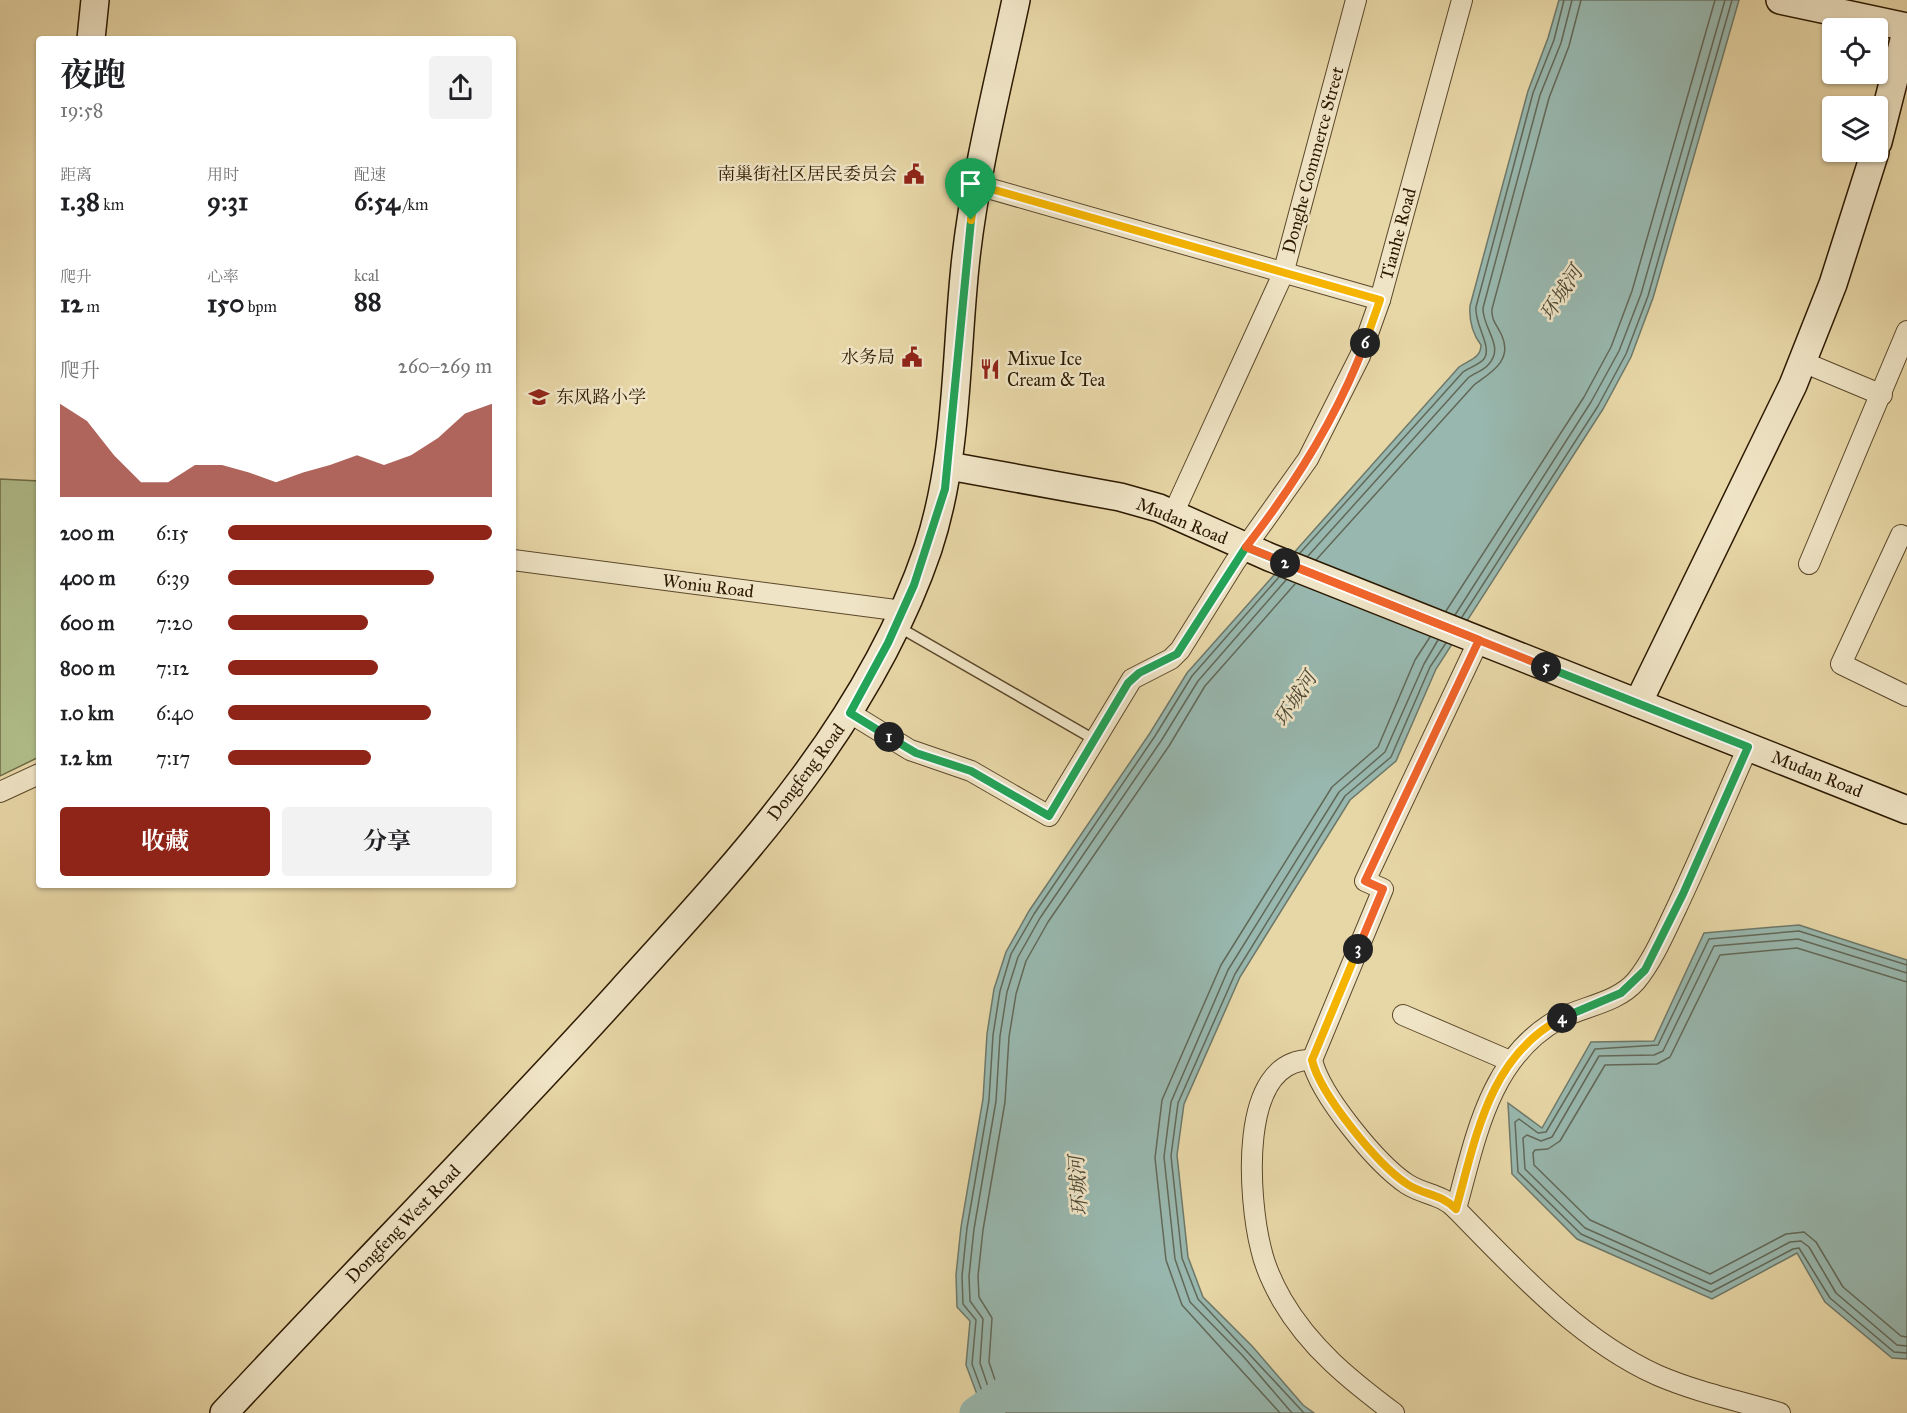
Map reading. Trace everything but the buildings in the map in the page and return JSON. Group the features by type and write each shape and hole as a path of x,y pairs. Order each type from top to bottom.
{"street":[{"path":"91,36 95,0"},
{"name":"Dongfeng Road","path":"582,1034 684,922 818,760 850,713 900,618 933,531 949,466 962,297 977,185 1016,0"},
{"name":"Donghe Commerce Street","path":"1173,514 1283,274 1356,0"},
{"name":"Tianhe Road","path":"850,713 910,750 971,771 1049,816 1132,679 1177,654 1257,552 1293,483 1321,437 1360,356 1380,300 1462,0"},
{"path":"1780,0 1906,37 1888,104"},
{"path":"1638,703 1803,362 1844,251 1872,162"},
{"path":"977,185 1380,300"},
{"path":"1809,564 1882,394 1902,358 1907,331"},
{"path":"1803,362 1882,394"},
{"name":"Mudan Road","path":"949,466 1120,497 1173,514 1257,552 1907,810"},
{"path":"1905,531 1841,664 1907,695"},
{"name":"Woniu Road","path":"516,560 900,618"},
{"path":"1479,640 1365,881 1383,889 1312,1060 1324,1091 1392,1171 1408,1185 1444,1198 1541,1292 1616,1352 1667,1379 1780,1413"},
{"path":"1456,1209 1492,1091 1510,1061 1530,1039 1544,1029 1570,1014 1621,993 1645,970 1683,894 1748,747"},
{"path":"0,792 36,775"},
{"path":"1403,1016 1510,1061"},
{"name":"Dongfeng West Road","path":"224,1413 582,1034"},
{"path":"1312,1060 1291,1064 1277,1073 1267,1089 1257,1115 1252,1156 1260,1249 1280,1296 1317,1349 1340,1371 1394,1413"}],"lane":[{"path":"900,618 1095,740"}],"green space":[{"path":"0,479 36,481 36,758 0,776"}],"water":[{"name":"环城河","path":"1559,0 1739,0 1653,298 1631,357 1603,409 1436,669 1396,761 1350,800 1240,977 1184,1104 1177,1155 1188,1257 1203,1297 1252,1346 1303,1405 1314,1413 984,1413 966,1365 970,1321 957,1307 956,1275 961,1227 983,1099 987,1034 994,989 1006,952 1029,911 1150,733 1187,673 1459,367 1479,353 1481,345 1472,326 1470,306 1528,91 1548,38"},
{"path":"1799,925 1907,960 1907,1359 1892,1358 1825,1302 1797,1253 1712,1299 1577,1239 1512,1174 1508,1103 1542,1128 1591,1042 1654,1041 1704,933"}],"waterway":[{"path":"976,1413 1019,1383"}],"place":[{"name":"南巢街社区居民委员会","path":"914,174"},
{"name":"水务局","path":"912,357"},
{"name":"Mixue Ice Cream & Tea","path":"990,369"},
{"name":"东风路小学","path":"539,397"}],"route":[{"path":"971,220 945,489 927,550 903,611 850,713 910,750 971,771 1049,816 1128,683 1139,673 1177,654 1246,547 1479,640 1365,881 1383,889 1312,1060 1316,1076 1324,1091 1375,1154 1408,1185 1444,1198 1456,1209 1492,1091 1510,1061 1530,1039 1544,1029 1570,1014 1608,1000 1628,989 1645,970 1683,894 1748,747 1246,547 1293,483 1321,437 1360,356 1380,300 977,185 971,220"}]}
